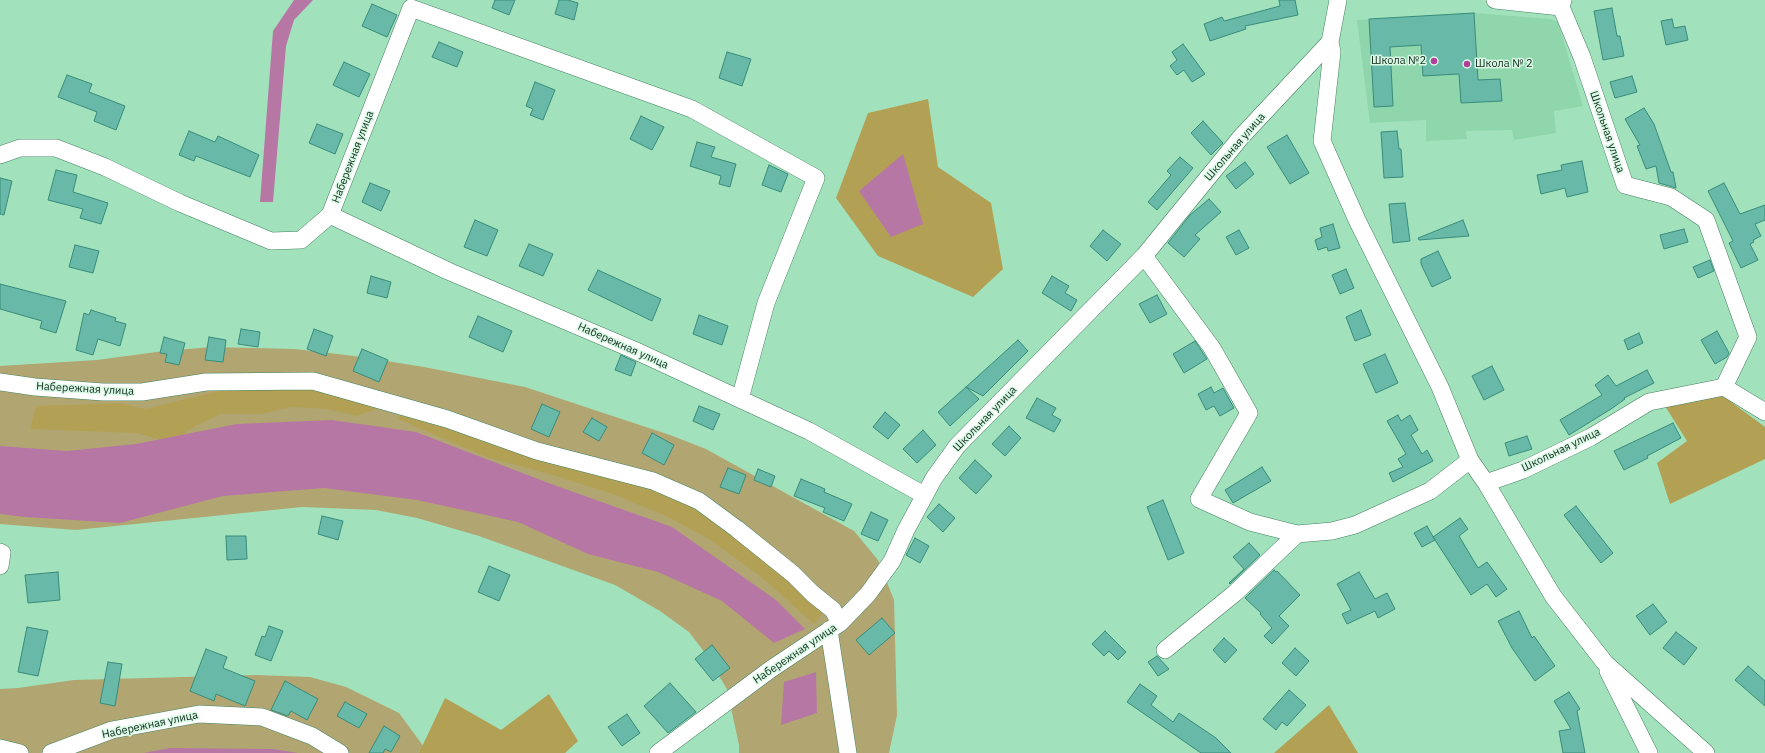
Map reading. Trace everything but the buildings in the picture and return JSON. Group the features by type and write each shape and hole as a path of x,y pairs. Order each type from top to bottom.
{"street":[{"path":"1338,0 1330,42 1332,52 1322,141 1357,220 1440,387 1470,460 1486,483 1553,596 1605,663 1706,753"},
{"name":"Школьная улица","path":"1486,483 1523,470 1585,440 1649,402 1724,387 1748,337 1706,220 1671,197 1625,185 1582,57 1562,4 1495,0"},
{"name":"Набережная улица","path":"740,399 766,303 816,178 692,109 411,8 330,216 448,271 634,350 740,399 809,432 924,496"},
{"name":"Школьная улица","path":"835,626 868,594 892,561 934,478 957,446 1144,256 1241,137 1330,42"},
{"path":"0,155 20,148 56,148 105,167 180,203 271,241 301,240 330,216"},
{"path":"1144,256 1212,348 1249,413 1199,499 1250,522 1297,534 1332,531 1356,525 1430,491 1470,460"},
{"name":"Набережная улица","path":"0,382 35,387 142,392 206,382 313,381 447,419 537,451 653,481 699,501 793,574 813,594 833,610 835,626 771,668 658,753"},
{"path":"1724,387 1765,412"},
{"path":"1165,650 1235,593 1297,534"},
{"path":"0,552 2,553 0,566"},
{"path":"835,626 848,753"},
{"path":"1605,663 1649,753"},
{"name":"Набережная улица","path":"51,753 112,730 199,714 262,717 312,736 340,753"},
{"path":"0,748 20,753"}],"shaded area":[{"path":"294,0 313,0 294,20 286,46 273,202 260,202 273,31"},
{"name":"Школа № 2","path":"1474,13 1550,19 1558,22 1583,106 1554,111 1556,133 1514,140 1512,130 1466,131 1467,139 1426,141 1426,120 1370,123 1357,20"},
{"path":"928,99 938,167 991,203 1003,269 973,297 878,256 836,198 868,113"},
{"path":"903,154 923,224 891,237 859,191"},
{"path":"212,347 295,349 354,356 424,367 525,387 670,435 706,449 854,531 878,560 894,600 897,715 889,753 739,753 739,745 727,689 705,653 689,632 660,611 615,585 479,536 417,518 376,510 302,507 76,530 0,524 0,366 97,360 164,351"},
{"path":"256,382 317,387 384,406 357,416 327,409 291,407 261,414 220,414 188,430 178,445 137,433 30,429 36,406 119,403 145,409"},
{"path":"1719,393 1765,427 1765,459 1670,504 1657,463 1687,441 1665,406"},
{"path":"409,410 677,499 709,517 786,575 823,613 814,624 759,575 709,539 666,516 615,495 553,475 486,457 396,418"},
{"path":"332,420 416,432 551,484 672,527 776,600 805,629 774,643 722,601 658,572 588,554 518,522 417,500 324,488 223,496 120,523 0,514 0,446 67,451 136,444 237,424"},
{"path":"816,672 817,713 781,725 784,682"},
{"path":"257,675 310,677 346,687 399,713 424,747 425,753 0,753 0,689 74,680"},
{"path":"549,694 578,741 565,753 419,753 445,698 501,730"},
{"path":"1329,705 1358,753 1274,753"},
{"path":"170,748 273,749 298,753 144,753"}],"place":[{"name":"Школа №2","path":"1434,61"},
{"name":"Школа № 2","path":"1467,64"}]}
